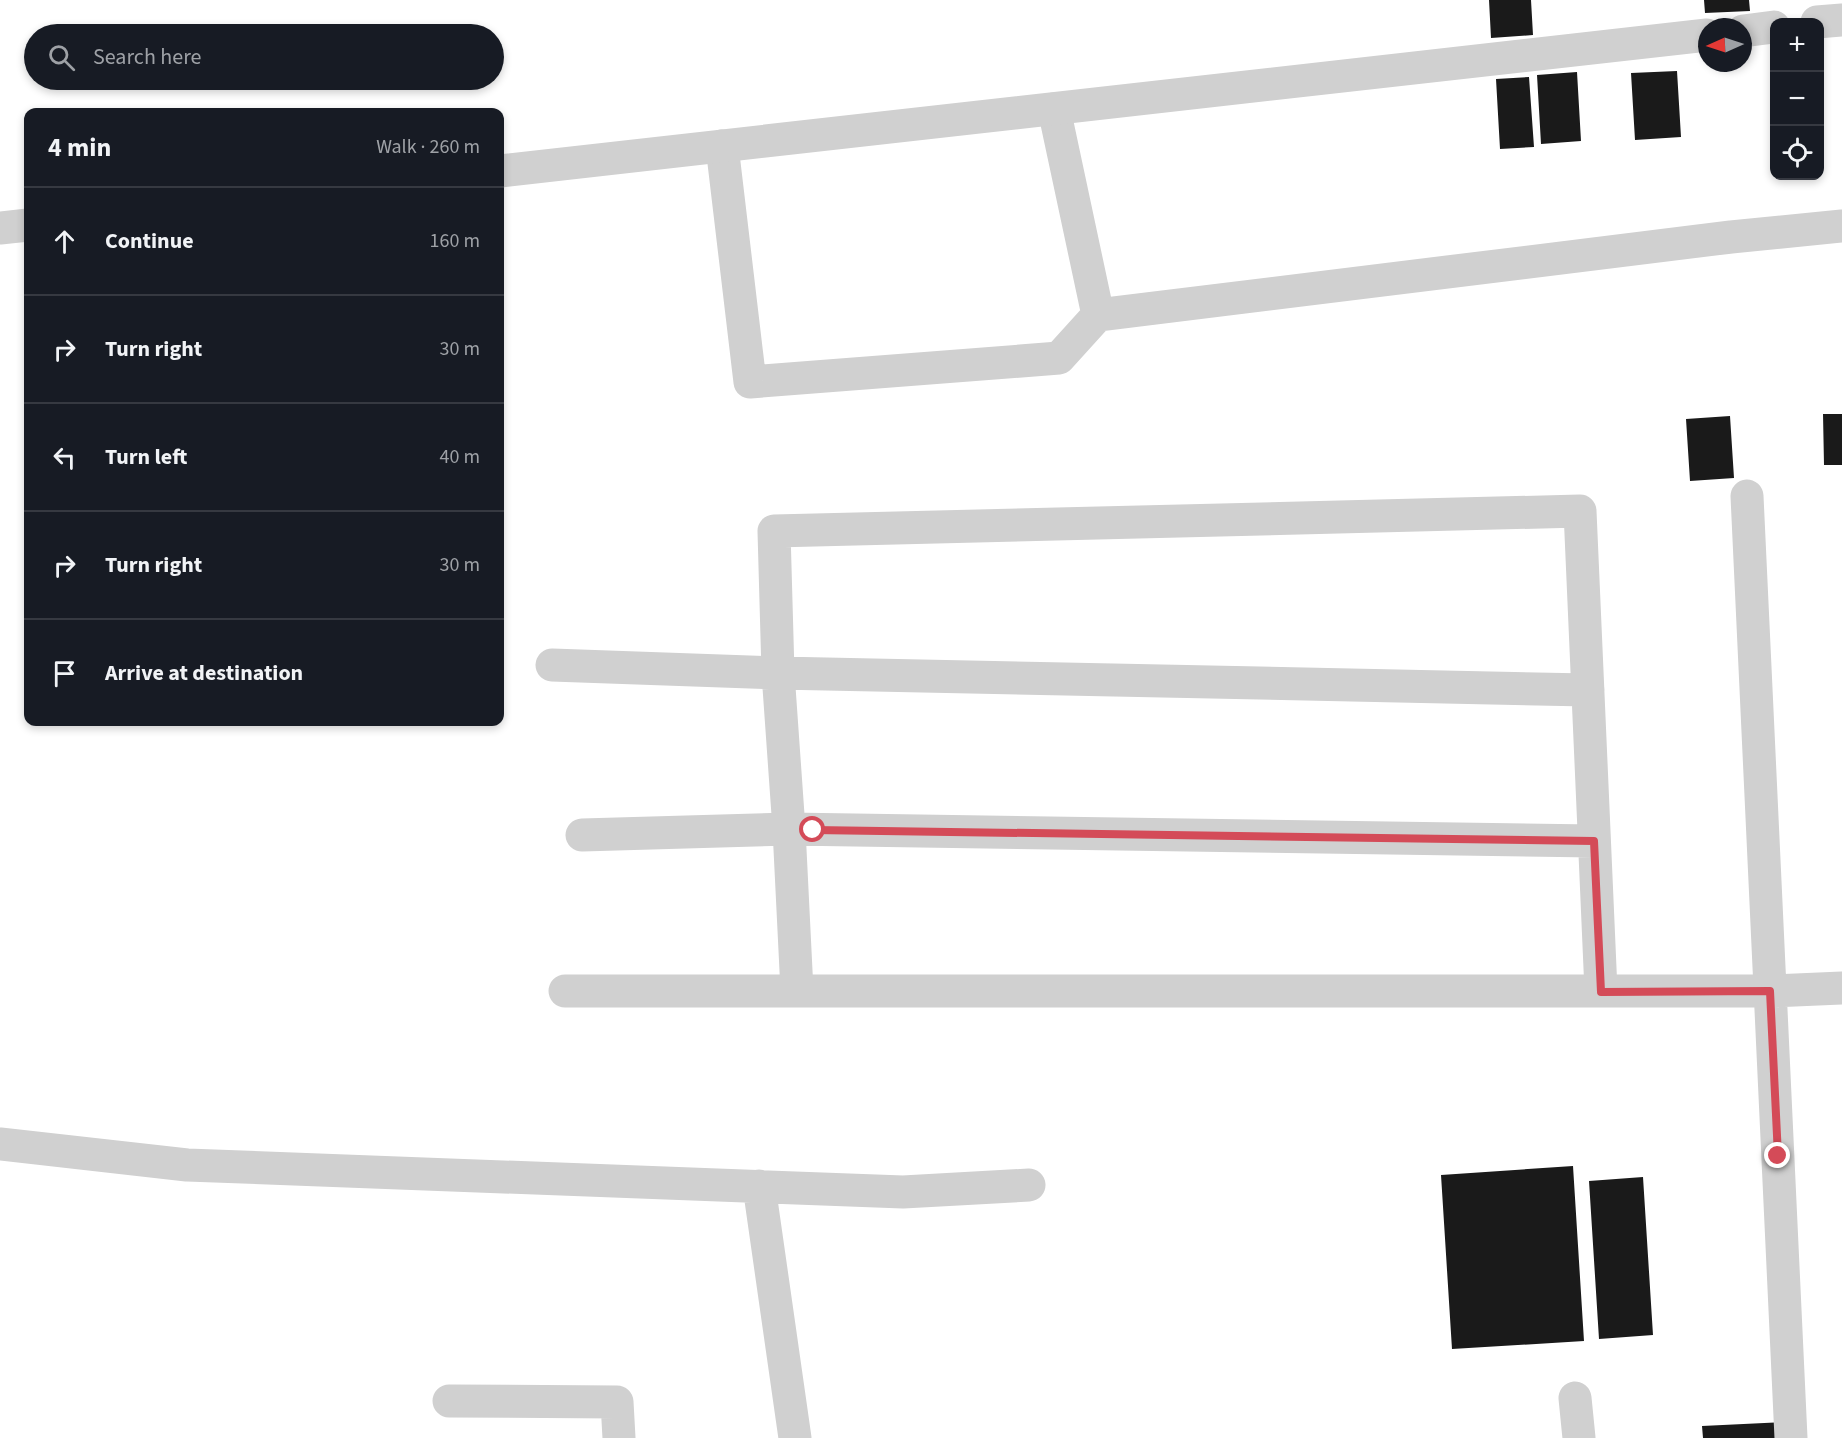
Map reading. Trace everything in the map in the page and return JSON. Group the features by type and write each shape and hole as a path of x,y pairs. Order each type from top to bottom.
{"street":[{"path":"1824,21 1842,20"},
{"path":"1752,30 1770,28"},
{"path":"504,171 1698,36"},
{"path":"1054,109 1098,315"},
{"path":"722,146 750,382 1059,358 1098,315 1719,238 1842,226"},
{"path":"0,228 24,225"},
{"path":"1747,496 1791,1438"},
{"path":"798,991 778,673 774,531 1580,511 1601,992"},
{"path":"552,665 778,673 1588,690"},
{"path":"582,835 789,829 1594,841"},
{"path":"565,991 1601,992 1770,991 1842,988"},
{"path":"0,1144 187,1166 903,1192 1029,1185"},
{"path":"759,1186 795,1438"},
{"path":"1575,1398 1579,1438"},
{"path":"449,1401 617,1402 619,1438"}],"building":[{"path":"1489,0 1531,0 1533,35 1491,38"},
{"path":"1704,0 1749,0 1750,11 1705,13"},
{"path":"1677,71 1681,137 1635,140 1631,73"},
{"path":"1577,72 1581,141 1541,144 1537,75"},
{"path":"1529,77 1534,147 1500,149 1496,79"},
{"path":"1823,414 1842,414 1842,465 1824,465"},
{"path":"1730,416 1734,478 1690,481 1686,419"},
{"path":"1573,1166 1584,1341 1452,1349 1441,1175"},
{"path":"1643,1177 1653,1335 1599,1339 1589,1181"},
{"path":"1784,1422 1785,1438 1703,1438 1702,1426"}],"route":[{"path":"813,830 1594,841 1601,992 1770,991 1778,1156"}]}
